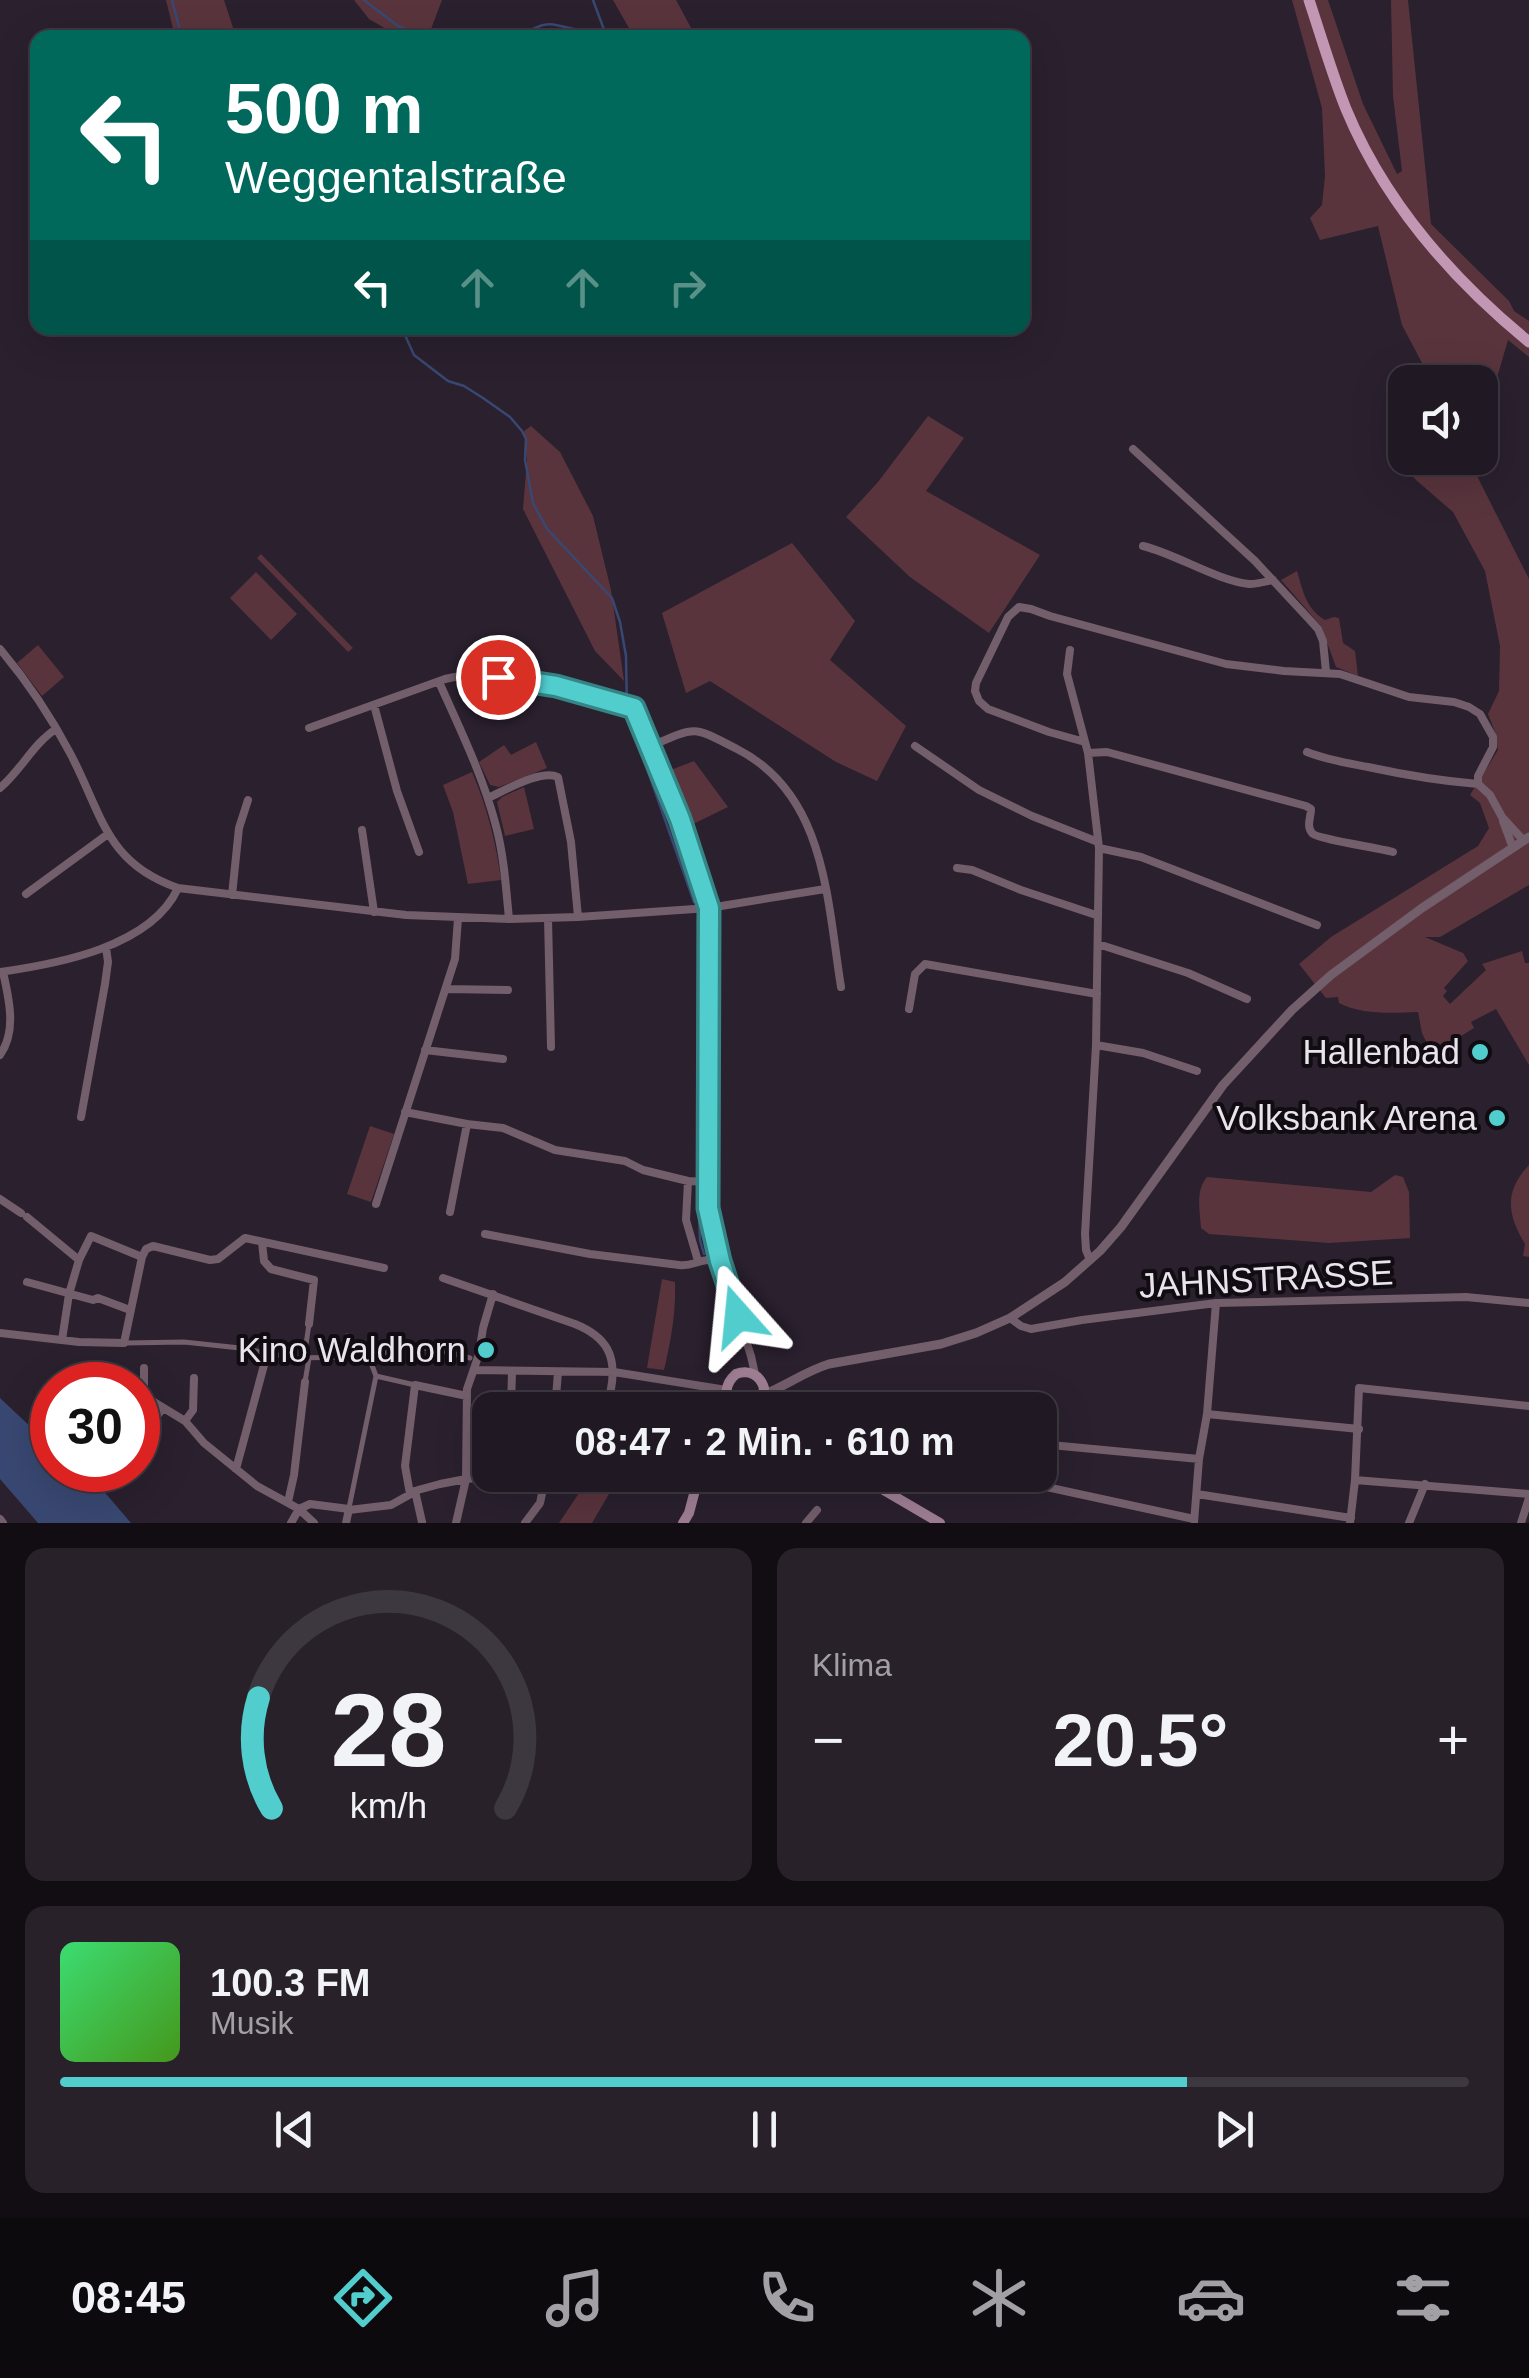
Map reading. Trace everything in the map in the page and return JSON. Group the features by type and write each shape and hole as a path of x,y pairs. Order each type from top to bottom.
{"main road":[{"path":"1309,0 1346,108 1363,146 1401,210 1465,286 1529,342"},
{"path":"724,1390 731,1378 741,1372 757,1392"},
{"path":"683,1523 694,1492"},
{"path":"887,1492 939,1523"}],"street":[{"path":"1133,449 1272,580 1318,629 1326,672"},
{"path":"1143,546 1244,583 1272,580"},
{"path":"1085,742 988,709 978,701 976,684 1008,617 1020,607 1226,664 1340,674 1409,697 1469,707 1480,714 1492,737 1493,747 1478,776 1478,784"},
{"path":"0,649 56,728 108,834 124,856 138,868 178,888 374,912 510,919 709,908 826,889"},
{"path":"1070,650 1067,674 1088,753 1098,845 1096,1045 1085,1221 1090,1260"},
{"path":"308,728 468,675 556,686 623,704 637,712 709,908 708,1208 759,1392"},
{"path":"440,682 488,798 500,842 510,919"},
{"path":"374,704 397,792 419,852"},
{"path":"0,788 56,728"},
{"path":"650,746 697,730 750,756 784,787 818,847 842,987"},
{"path":"915,746 979,790 1032,816 1098,845 1154,861 1316,925"},
{"path":"1088,753 1107,752 1306,806 1311,809 1308,827 1312,835 1393,852"},
{"path":"1307,752 1442,782 1478,784 1490,795 1502,817 1512,848"},
{"path":"488,798 542,774 553,773 558,777 572,842 578,917"},
{"path":"232,896 239,828 248,800"},
{"path":"768,1392 829,1364 941,1344 1010,1318 1054,1290 1122,1227 1222,1084 1292,1010 1332,975 1435,899 1526,839 1502,817"},
{"path":"362,830 374,912"},
{"path":"26,894 108,834"},
{"path":"956,868 972,870 1096,914"},
{"path":"0,1056 10,1020 2,972 106,948 144,925 172,900 178,888"},
{"path":"376,1204 446,989 456,954 458,918"},
{"path":"548,918 551,1048"},
{"path":"1098,944 1188,973 1247,999"},
{"path":"81,1117 105,984 106,948"},
{"path":"909,1009 915,974 925,964 1097,994"},
{"path":"446,989 508,990"},
{"path":"1096,1045 1144,1053 1197,1071"},
{"path":"425,1050 504,1059"},
{"path":"405,1112 502,1128 554,1150 624,1161 643,1170 706,1182"},
{"path":"450,1212 467,1124"},
{"path":"690,1182 686,1220 698,1262"},
{"path":"0,1199 78,1260"},
{"path":"484,1234 686,1266 706,1258 720,1261"},
{"path":"62,1340 78,1260 90,1236 144,1253 158,1247 210,1260 218,1259 244,1238 384,1268"},
{"path":"262,1242 264,1260 271,1269 314,1280 288,1502"},
{"path":"124,1343 144,1253"},
{"path":"442,1278 584,1328 606,1347 614,1362 610,1392"},
{"path":"26,1282 93,1300 98,1298 130,1310"},
{"path":"458,1522 466,1479 468,1384 493,1294"},
{"name":"JAHNSTRASSE","path":"1010,1318 1031,1329 1216,1303 1466,1297 1529,1303"},
{"path":"1057,1490 1194,1521 1216,1303"},
{"path":"0,1332 62,1340 184,1342 306,1358 344,1356 370,1360 408,1346 439,1350 474,1363 512,1370 614,1372 724,1390"},
{"path":"344,1356 347,1336"},
{"path":"741,1372 749,1350"},
{"path":"236,1469 267,1354"},
{"path":"346,1523 380,1377 370,1360"},
{"path":"511,1392 512,1370"},
{"path":"556,1392 558,1372"},
{"path":"380,1377 467,1396"},
{"path":"185,1421 193,1410 194,1378"},
{"path":"415,1385 406,1466 422,1522"},
{"path":"1198,1494 1350,1520 1356,1480 1359,1388 1529,1406"},
{"path":"161,1406 185,1421 204,1443 257,1486 299,1509 314,1523"},
{"path":"1207,1414 1358,1430"},
{"path":"1057,1446 1199,1459"},
{"path":"291,1523 299,1509 310,1504 349,1510 384,1507 412,1493 472,1478"},
{"path":"1356,1480 1529,1496 1522,1523"},
{"path":"1409,1523 1425,1484"},
{"path":"525,1523 540,1503 542,1492"},
{"path":"806,1523 817,1510"}],"shaded area":[{"path":"166,0 224,0 234,30 173,30"},
{"path":"354,0 442,0 431,30 388,30 369,19"},
{"path":"613,0 676,0 692,30 630,30"},
{"path":"1292,0 1328,0 1363,104 1397,174 1402,171 1393,96 1391,0 1408,0 1431,224 1509,301 1514,311 1529,321 1529,357 1508,340 1498,374 1498,365 1423,365 1402,325 1378,226 1320,240 1310,218 1322,205 1322,108"},
{"path":"928,416 964,438 926,491 1040,555 989,633 910,577 846,517"},
{"path":"531,426 560,452 593,516 611,590 624,681 595,651 523,509 527,460 524,431"},
{"path":"1412,475 1477,475 1529,579 1529,885 1440,937 1425,937 1463,953 1468,961 1444,988 1447,991 1443,996 1450,1004 1486,970 1482,964 1522,951 1525,963 1529,963 1529,1065 1496,1009 1471,1022 1474,1028 1432,1054 1418,1012 1348,1007 1339,1003 1338,997 1326,998 1299,964 1331,937 1478,846 1489,828 1480,803 1470,795 1498,750 1488,714 1499,691 1500,646 1485,571 1453,512"},
{"path":"792,543 855,621 830,660 906,726 877,781 836,762 710,681 686,693 662,613"},
{"path":"261,554 353,648 348,652 257,558"},
{"path":"1297,571 1313,611 1325,620 1339,618 1343,643 1355,651 1358,676 1336,667 1321,626 1281,580"},
{"path":"256,572 297,614 271,640 230,598"},
{"path":"38,645 64,677 42,696 17,663"},
{"path":"536,742 547,768 499,787 490,785 479,762 504,745 511,755"},
{"path":"694,761 728,807 689,826 668,771"},
{"path":"472,772 490,825 501,880 468,884 453,812 443,785"},
{"path":"524,787 534,829 505,836 497,802"},
{"path":"370,1126 394,1134 371,1202 347,1194"},
{"path":"1529,1165 1529,1257 1523,1256 1525,1244 1511,1203 1515,1185"},
{"path":"1395,1175 1403,1177 1409,1192 1410,1238 1329,1243 1209,1234 1201,1228 1200,1195 1207,1177 1371,1192"},
{"path":"662,1279 675,1282 664,1370 647,1368"},
{"path":"580,1492 610,1492 592,1523 559,1523"}],"water":[{"path":"0,1398 30,1426 30,1492 104,1492 131,1523 38,1523 0,1479"}],"waterway":[{"path":"172,0 180,30"},
{"path":"364,0 407,30"},
{"path":"593,0 604,30"},
{"path":"530,30 547,24 578,30"},
{"path":"405,335 414,355 448,381 483,398 522,431 533,503 547,529 612,598 626,656 627,712 694,902"},
{"path":"698,920 698,1179"},
{"path":"698,1187 704,1254"}],"place":[{"name":"Hallenbad","path":"1480,1052"},
{"name":"Volksbank Arena","path":"1497,1118"},
{"name":"Kino Waldhorn","path":"486,1350"}],"route":[{"path":"498,677 556,686 634,708 680,819 709,908 708,1208 738,1316"}]}
